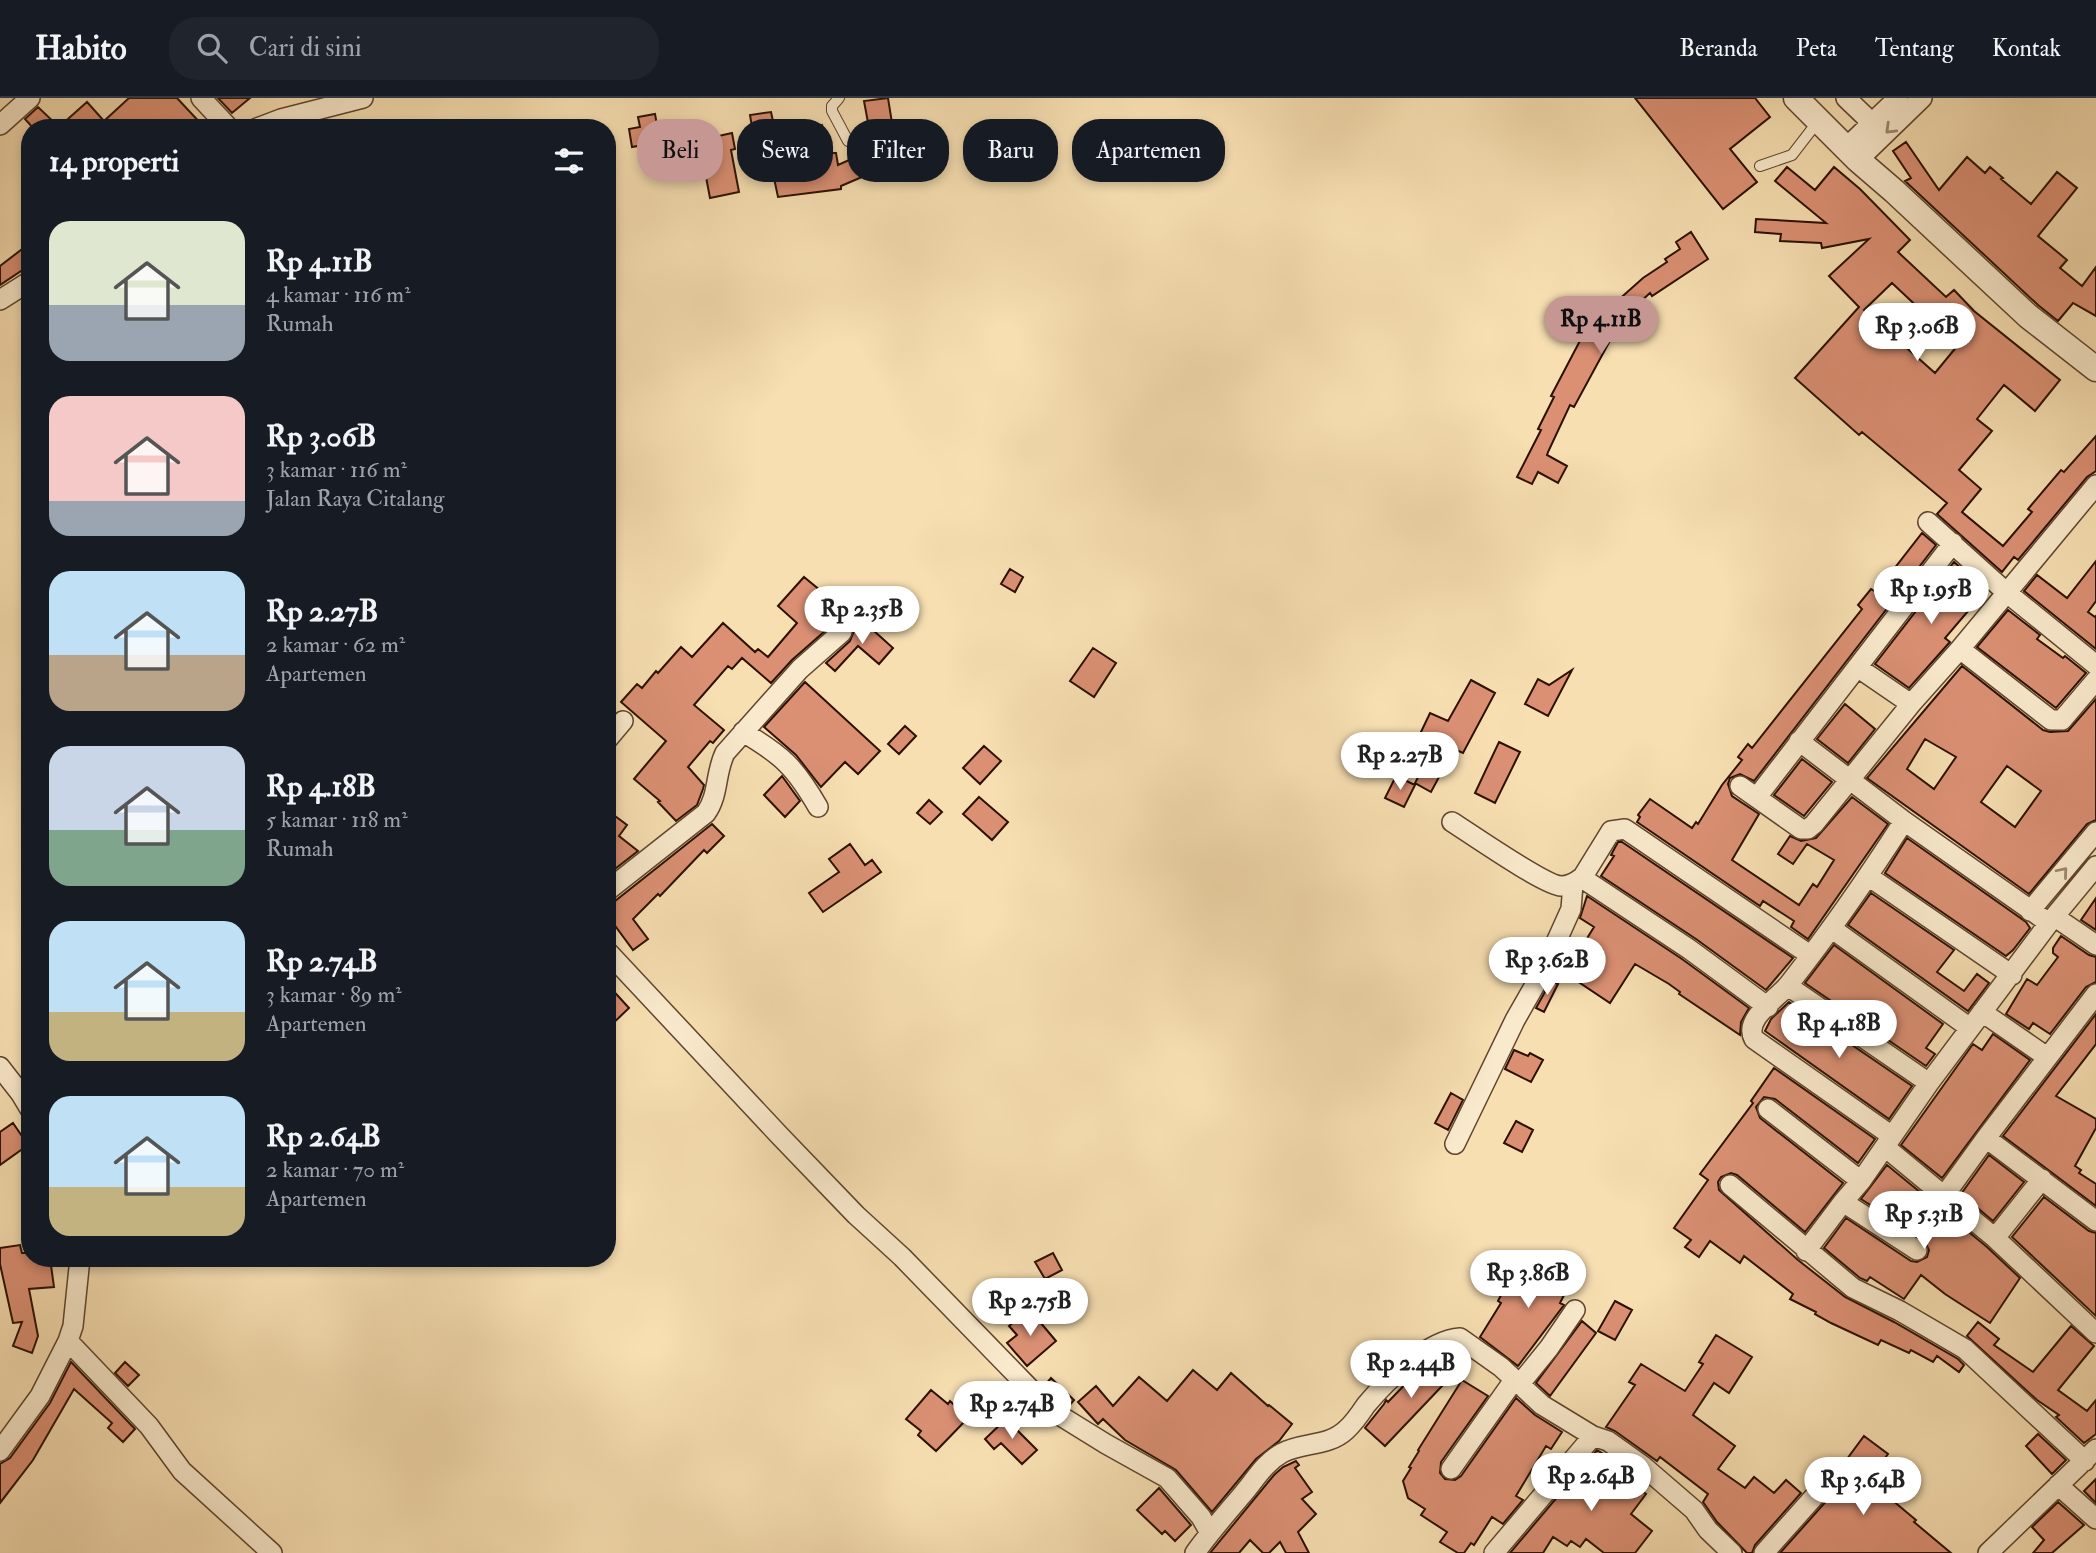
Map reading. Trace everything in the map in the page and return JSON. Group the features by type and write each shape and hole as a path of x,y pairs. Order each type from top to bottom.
{"street":[{"path":"0,125 30,98"},
{"path":"201,98 221,119"},
{"path":"281,119 363,98"},
{"path":"1796,98 2028,316 2096,369"},
{"path":"1846,98 1872,123"},
{"path":"1857,158 1872,123 1898,98"},
{"path":"1857,158 1923,98"},
{"path":"0,300 21,287"},
{"path":"1740,786 1801,829 1808,829 1814,824 1911,704 2096,485"},
{"path":"1928,522 2006,592 2096,665"},
{"path":"1757,797 1953,543"},
{"path":"616,884 706,813 714,802 719,765 725,753 800,669 842,632"},
{"path":"1960,649 2051,720 2062,720 2096,680"},
{"path":"1857,667 1911,704"},
{"path":"616,729 623,721"},
{"path":"743,732 780,755 796,772 818,807"},
{"path":"1799,741 1904,821 2030,911 2096,945"},
{"path":"1904,821 1868,876 1788,986 1752,1024 1751,1034 1754,1039 1889,1141 1944,1196 1995,1238 2096,1333"},
{"path":"1452,822 1533,873 1559,886 1578,881 1689,950 1768,1007"},
{"path":"1455,1144 1566,921 1578,881 1611,831 1625,829 1810,955"},
{"path":"2030,911 2096,832"},
{"path":"1806,1251 1861,1181 1982,1012 2096,866"},
{"path":"1868,876 2011,975"},
{"path":"1831,928 1970,1028"},
{"path":"616,961 789,1146 1041,1400 1064,1419 1167,1478 1201,1517 1209,1532"},
{"path":"1788,986 1929,1083"},
{"path":"1944,1196 2096,994"},
{"path":"1982,1012 2047,1057"},
{"path":"2,1078 21,1099"},
{"path":"1768,1109 1861,1181"},
{"path":"1986,1138 2096,1221"},
{"path":"1995,1238 2042,1179"},
{"path":"1730,1185 1853,1288 1900,1311 1965,1349 2090,1455 1988,1553"},
{"path":"1843,1202 1917,1250"},
{"path":"0,1451 40,1396 68,1340 79,1267"},
{"path":"1451,1469 1516,1383 1549,1348 1575,1310"},
{"path":"1195,1553 1209,1532 1267,1463 1290,1448 1320,1443 1345,1432 1368,1403 1406,1366 1424,1352 1453,1339 1465,1340 1501,1367 1542,1405 1622,1450 1681,1497 1708,1530 1732,1553"},
{"path":"68,1340 149,1426 183,1471 272,1553"},
{"path":"1494,1553 1593,1436"},
{"path":"1764,1553 1837,1471"},
{"path":"2058,1485 2096,1519"}],"lane":[{"path":"839,98 832,106 832,111 847,139"},
{"path":"1760,166 1792,155 1819,120"}],"building":[{"path":"129,98 177,98 197,119 106,119"},
{"path":"218,98 250,98 232,113"},
{"path":"888,98 891,119 867,119 864,101"},
{"path":"1635,98 1755,98 1770,117 1730,149 1757,182 1723,209"},
{"path":"87,102 102,119 68,119"},
{"path":"38,107 51,119 25,119"},
{"path":"771,112 772,119 751,119 750,115"},
{"path":"655,114 656,119 638,119"},
{"path":"637,128 637,146 632,147 629,129"},
{"path":"732,133 735,149 731,150 739,192 710,198 707,182 723,182 723,135"},
{"path":"1906,142 1939,190 1967,157 1985,173 1990,167 2031,204 2057,172 2077,188 2038,236 2067,260 2060,268 2082,286 2096,267 2096,316 2073,303 2058,321 2038,305 1905,181 1911,178 1893,151"},
{"path":"833,153 836,153 838,165 847,161 847,182 850,182 841,186 841,189 778,197 775,182 833,182"},
{"path":"1787,167 1815,190 1834,167 1860,189 1910,240 1898,252 1946,297 1954,290 1974,311 2060,380 2035,411 2004,385 1977,419 1992,431 1959,470 1981,489 1962,512 2003,546 2032,512 2028,509 2061,470 2064,472 2096,436 2096,471 2087,477 2018,560 2014,557 2002,572 1937,514 1947,503 1862,432 1859,435 1795,378 1859,307 1829,276 1869,239 1822,248 1821,243 1780,241 1781,234 1755,232 1756,219 1826,223 1775,181","holes":["1892,283 1958,345 1935,373 1864,310"]},
{"path":"1691,232 1708,259 1652,296 1650,293 1620,320 1624,322 1615,336 1613,335 1574,407 1570,405 1548,452 1547,455 1567,466 1558,483 1538,472 1532,484 1517,477 1541,430 1538,429 1554,397 1551,396 1583,335 1587,338 1605,310 1667,262 1665,259 1680,249 1676,242"},
{"path":"21,250 21,271 0,285 0,266"},
{"path":"1922,533 1936,545 1754,781 1740,774 1730,778 1728,784 1732,796 1759,814 1732,860 1799,905 1813,884 1817,887 1834,860 1807,844 1793,864 1778,854 1790,836 1801,841 1816,838 1852,797 1888,824 1808,939 1791,927 1794,921 1763,901 1760,906 1637,822 1640,817 1638,815 1650,799 1692,828 1696,822 1698,824 1722,785 1742,760 1738,757 1748,744 1752,748 1862,609 1858,605 1871,589 1876,592"},
{"path":"2096,561 2096,601 2088,612 2096,616 2096,649 2024,591 2037,575 2067,598"},
{"path":"1954,562 1986,590 1945,638 1950,642 1909,688 1875,664"},
{"path":"1010,569 1023,577 1015,592 1001,584"},
{"path":"804,577 827,596 816,609 833,624 792,660 771,683 742,658 732,669 728,666 694,705 724,730 713,743 710,741 688,767 704,785 697,805 676,821 658,802 660,801 634,779 666,741 621,702 637,684 642,688 681,647 692,657 723,623 755,652 758,649 768,657 797,623 778,606"},
{"path":"2008,610 2040,635 2037,639 2086,673 2056,708 1977,647"},
{"path":"863,621 893,648 879,664 858,646 835,671 826,663 850,641"},
{"path":"1093,648 1116,663 1094,697 1070,681"},
{"path":"1962,666 2043,730 2050,732 2068,731 2096,699 2096,820 2087,824 2029,894 1867,778","holes":["1925,739 1956,757 1934,789 1907,769","2007,766 2041,791 2015,827 1981,802"]},
{"path":"1572,670 1548,716 1525,704 1538,679 1549,685"},
{"path":"1471,680 1495,693 1463,753 1454,749 1431,792 1415,783 1437,742 1420,734 1430,713 1448,721"},
{"path":"805,682 880,751 858,774 845,762 821,787 796,755 764,727"},
{"path":"1845,704 1875,729 1848,763 1817,739"},
{"path":"905,726 916,736 899,754 888,744"},
{"path":"1499,742 1520,752 1495,803 1475,793"},
{"path":"1381,745 1396,750 1388,776 1373,772"},
{"path":"984,746 1001,761 980,784 963,768"},
{"path":"1802,759 1832,782 1804,816 1774,795"},
{"path":"782,776 800,801 785,817 764,795"},
{"path":"1396,776 1415,785 1404,807 1385,798"},
{"path":"979,797 1008,822 992,840 963,814"},
{"path":"929,800 942,812 930,824 917,813"},
{"path":"616,817 627,825 619,836 638,851 616,868"},
{"path":"712,824 724,836 707,853 704,850 660,896 658,894 633,919 648,939 633,950 616,927 616,900"},
{"path":"1907,838 2026,922 2030,928 2013,950 2006,956 1885,873"},
{"path":"1618,842 1622,842 1793,958 1766,990 1696,939 1601,876 1614,856 1611,855"},
{"path":"850,844 865,865 872,860 881,872 823,912 809,893 839,872 829,859"},
{"path":"1871,893 1954,950 1937,972 1964,991 1977,974 1989,983 1968,1011 1848,925"},
{"path":"1587,896 1682,959 1749,1008 1741,1022 1740,1035 1679,994 1680,992 1669,984 1635,964 1610,1003 1577,981 1598,947 1586,940 1594,927 1580,918"},
{"path":"2096,898 2096,930 2081,920"},
{"path":"2061,936 2096,957 2096,982 2086,987 2050,1034 2033,1023 2029,1029 2006,1014 2027,979 2037,985 2058,957 2053,953 2053,948"},
{"path":"1834,945 1943,1024 1926,1048 1935,1054 1926,1066 1805,983"},
{"path":"1551,981 1558,984 1544,1012 1536,1008"},
{"path":"616,994 629,1008 616,1020"},
{"path":"1789,1002 1912,1086 1889,1119 1765,1031 1771,1019"},
{"path":"2096,1014 2096,1044 2056,1096 2096,1119 2096,1128 2075,1166 2081,1170 2079,1173 2096,1184 2096,1206 2003,1136"},
{"path":"1993,1034 2030,1060 1942,1178 1901,1145 1973,1044 1982,1050"},
{"path":"1514,1050 1528,1056 1530,1053 1543,1060 1531,1082 1505,1069"},
{"path":"1774,1068 1875,1139 1858,1163 1775,1099 1764,1097 1756,1107 1760,1118 1843,1183 1805,1232 1737,1175 1731,1173 1721,1177 1718,1182 1719,1190 1798,1260 1845,1297 1958,1359 1964,1365 1959,1372 1937,1356 1933,1362 1911,1350 1909,1353 1881,1340 1878,1345 1831,1323 1790,1299 1793,1294 1744,1256 1740,1263 1710,1241 1699,1257 1685,1247 1691,1240 1674,1228 1708,1180 1700,1174 1753,1103 1751,1101"},
{"path":"1451,1093 1463,1100 1448,1130 1435,1123"},
{"path":"1516,1121 1533,1130 1522,1152 1504,1143"},
{"path":"13,1123 21,1135 21,1150 0,1165 0,1132"},
{"path":"1989,1155 2024,1182 1993,1221 1961,1194"},
{"path":"1887,1165 1987,1247 2020,1278 1990,1323 1921,1275 1904,1299 1870,1277 1867,1281 1860,1278 1824,1248 1846,1218 1911,1261 1917,1262 1927,1257 1929,1250 1924,1240 1861,1199"},
{"path":"2044,1197 2089,1231 2096,1233 2096,1316 2012,1237"},
{"path":"20,1245 21,1267 51,1267 54,1287 29,1289 38,1336 32,1353 13,1346 22,1322 13,1323 0,1264 0,1248"},
{"path":"1562,1252 1581,1261 1560,1303 1564,1305 1518,1366 1480,1337 1501,1303 1498,1301 1510,1278 1514,1280 1519,1270 1546,1284"},
{"path":"1053,1253 1062,1270 1045,1279 1035,1262"},
{"path":"1615,1301 1632,1310 1615,1340 1598,1331"},
{"path":"1029,1309 1056,1341 1027,1366 1007,1343 1017,1335 1009,1326"},
{"path":"1582,1321 1596,1333 1550,1396 1536,1383"},
{"path":"1978,1322 1999,1339 1994,1345 2033,1372 2071,1326 2094,1346 2058,1390 2087,1411 2096,1400 2096,1434 2084,1443 2056,1417 2059,1415 2037,1400 1967,1336"},
{"path":"1716,1335 1752,1357 1729,1393 1714,1383 1693,1415 1735,1446 1718,1469 1745,1488 1754,1477 1774,1493 1786,1480 1801,1493 1755,1545 1752,1553 1747,1553 1717,1522 1703,1502 1708,1494 1660,1457 1657,1461 1606,1427 1635,1385 1629,1382 1641,1364 1685,1391 1703,1364 1699,1362"},
{"path":"1449,1353 1462,1365 1385,1446 1365,1428 1386,1400 1388,1402 1415,1374 1422,1378 1441,1357"},
{"path":"71,1362 135,1429 123,1442 108,1428 112,1423 74,1389 33,1460 0,1503 0,1464 10,1458 50,1403"},
{"path":"125,1362 139,1375 128,1386 115,1373"},
{"path":"1193,1370 1217,1390 1231,1373 1292,1424 1279,1441 1256,1459 1212,1512 1176,1470 1125,1440 1103,1419 1098,1424 1078,1402 1096,1386 1113,1406 1139,1377 1167,1401"},
{"path":"1051,1378 1074,1400 1069,1406 1044,1386"},
{"path":"1462,1380 1488,1396 1441,1462 1440,1473 1445,1479 1455,1480 1461,1476 1516,1398 1535,1415 1562,1432 1551,1449 1546,1446 1516,1496 1523,1500 1503,1524 1492,1517 1474,1545 1471,1543 1464,1553 1458,1553 1440,1542 1447,1532 1421,1515 1425,1509 1408,1498 1403,1481 1418,1450"},
{"path":"931,1390 948,1404 950,1401 968,1418 936,1451 918,1435 921,1431 906,1419"},
{"path":"1006,1419 1037,1450 1022,1464 1001,1443 994,1449 985,1439"},
{"path":"2038,1434 2066,1460 2052,1474 2026,1446"},
{"path":"1864,1436 1888,1454 1868,1481 1893,1499 1916,1520 1914,1522 1951,1553 1780,1553 1846,1479 1849,1473 1847,1459"},
{"path":"1597,1450 1610,1458 1606,1465 1646,1494 1631,1514 1652,1531 1635,1553 1604,1553 1586,1539 1580,1547 1571,1541 1567,1546 1553,1537 1543,1553 1510,1553"},
{"path":"1296,1461 1299,1465 1295,1468 1312,1492 1302,1499 1316,1514 1298,1532 1309,1553 1286,1553 1280,1542 1269,1553 1263,1553 1250,1540 1239,1553 1210,1553 1274,1475"},
{"path":"2096,1479 2096,1503 2084,1491"},
{"path":"1159,1488 1191,1525 1175,1541 1165,1531 1162,1534 1137,1510"},
{"path":"2058,1502 2084,1525 2052,1553 2033,1553 2044,1540 2032,1527"}]}
